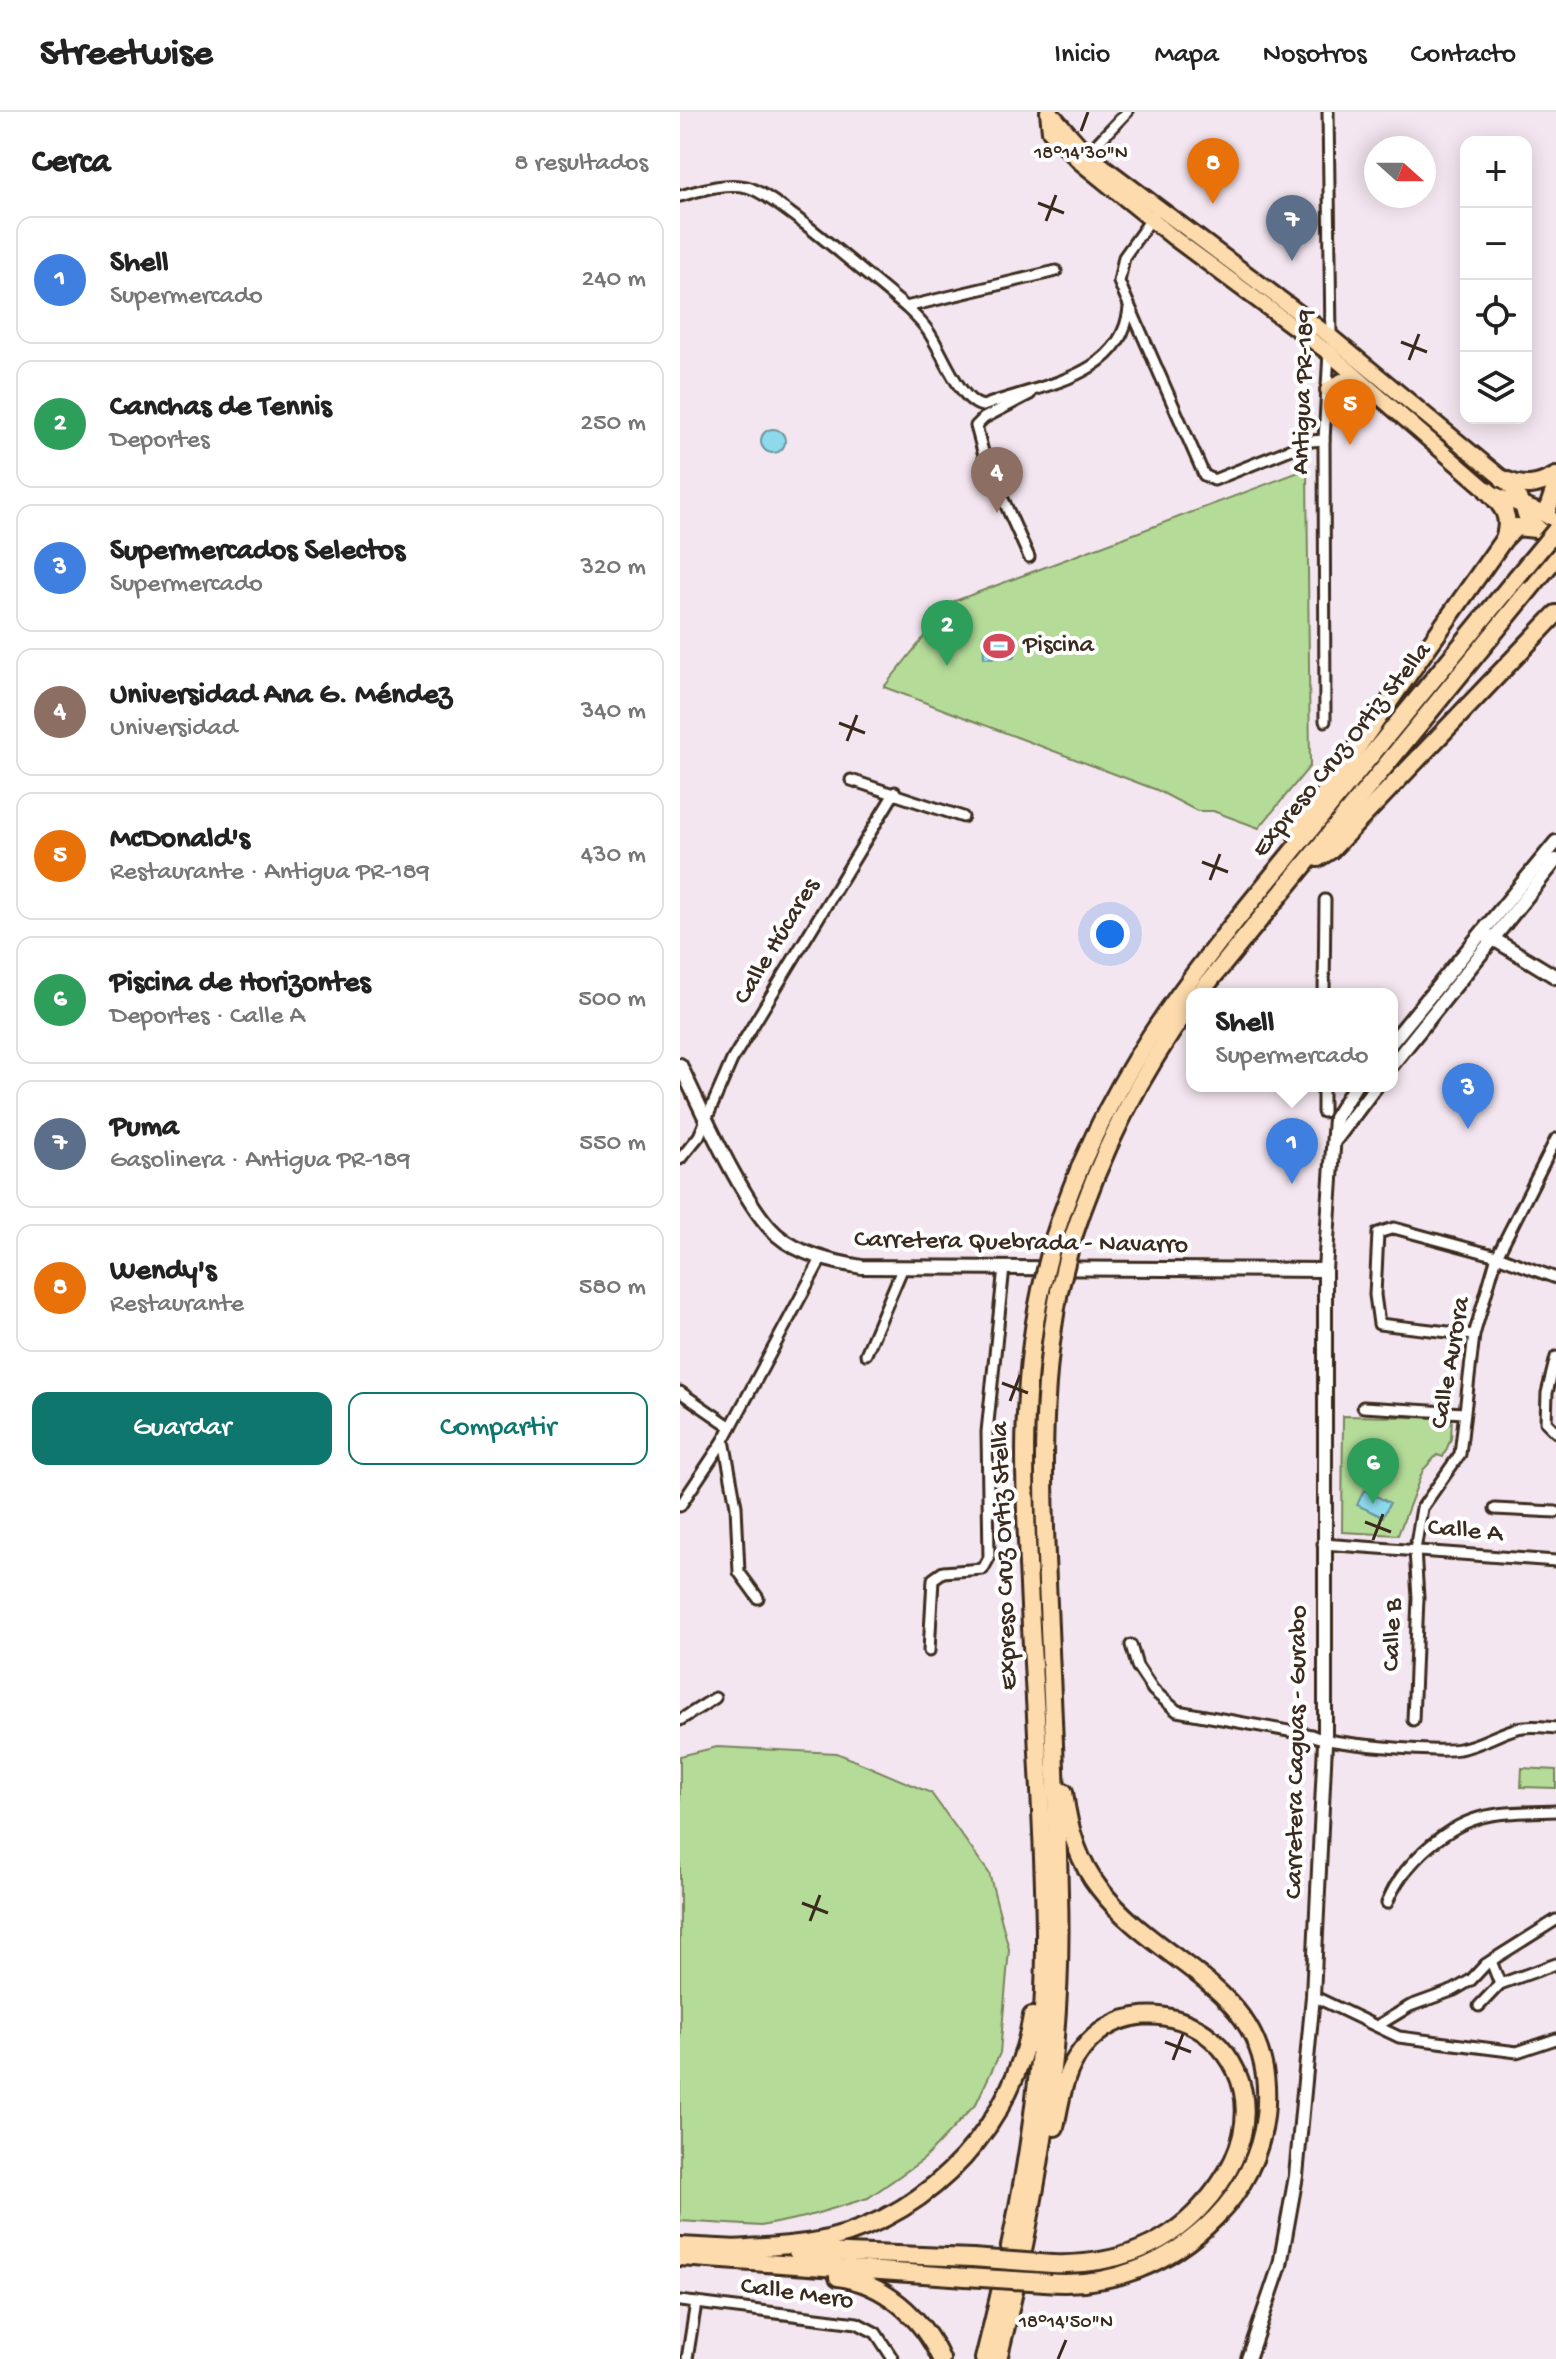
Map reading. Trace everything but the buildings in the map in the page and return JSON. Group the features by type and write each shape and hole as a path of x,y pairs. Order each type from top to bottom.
{"highway":[{"path":"1503,479 1525,487 1556,476"},
{"path":"1286,859 1300,826 1504,539 1516,527 1546,522 1556,485"},
{"path":"1487,490 1506,513 1509,526 1504,539"},
{"name":"Expreso Cruz Ortiz Stella","path":"984,2359 1027,2162 1036,2096 1044,1976 1044,1889 1024,1450 1030,1353 1053,1241 1089,1143 1132,1061 1184,985 1556,530"},
{"name":"Expreso Cruz Ortiz Stella","path":"1204,988 1556,557"},
{"path":"1303,867 1331,850 1556,614"},
{"name":"Expreso Cruz Ortiz Stella","path":"998,2359 1023,2254 1042,2154 1053,2071 1060,1940 1042,1448 1048,1357 1071,1243 1091,1185 1127,1106 1186,1013"},
{"path":"728,2255 966,2277 1087,2282 1134,2272 1158,2262 1200,2233 1231,2199 1251,2164 1264,2124 1267,2086 1261,2053 1239,2011 1118,1911 1087,1871 1069,1821 1059,1731 1051,1706"},
{"path":"728,2255 803,2244 860,2229 901,2208 947,2175 987,2129 1008,2096 1023,2060 1035,1999 1044,1976"},
{"path":"680,2257 972,2258 1089,2264 1132,2254 1162,2239 1195,2214 1222,2181 1238,2148 1245,2114 1240,2077 1220,2044 1186,2023 1159,2017 1120,2023 1101,2032 1076,2059 1064,2087 1055,2127 1042,2154"},
{"path":"680,2246 866,2283 912,2316 941,2359"}],"main road":[{"path":"1049,112 1087,154 1155,214 1370,387 1487,490 1508,503 1522,505 1546,522 1556,544"},
{"path":"1049,112 1050,131 1080,162 1331,337 1503,479 1517,492 1522,505"},
{"path":"1328,390 1342,381 1370,387"},
{"path":"1398,1057 1556,842"},
{"path":"1398,1035 1556,860"},
{"path":"1487,936 1556,977"},
{"name":"Carretera Quebrada - Navarro","path":"680,1065 758,1212 777,1236 821,1259 862,1267 1325,1270"},
{"name":"Carretera Caguas - Gurabo","path":"1248,2359 1280,2265 1288,2221 1296,2176 1313,1996 1325,1743 1325,1270 1335,1118 1346,1092"},
{"name":"Carretera Caguas - Gurabo","path":"1336,1139 1370,1092"}],"street":[{"path":"1087,154 1127,112"},
{"name":"Antigua PR-189","path":"1325,721 1324,440 1331,337 1328,112"},
{"path":"680,196 717,186 749,187 781,208 906,307 927,328 974,405 983,406 1036,390"},
{"path":"1155,214 1124,257 1119,282 1204,475 1214,480 1311,441 1324,440"},
{"path":"906,307 1056,271"},
{"path":"1029,557 985,459 976,426 984,418 1036,390 1100,363 1113,352 1127,327 1129,305"},
{"path":"851,780 895,792 963,817"},
{"name":"Calle Húcares","path":"680,1159 699,1136 732,1060 895,792"},
{"path":"1324,988 1325,900"},
{"path":"1323,1092 1323,1112"},
{"name":"Calle Aurora","path":"1415,1550 1422,1508 1460,1454 1474,1335 1497,1256 1556,1139"},
{"path":"1474,1335 1379,1324 1375,1295 1378,1233 1394,1228 1497,1256 1556,1278"},
{"path":"680,1506 724,1440 821,1259"},
{"path":"866,1354 903,1267"},
{"path":"929,1651 933,1579 943,1572 983,1569 989,1558 987,1432 1004,1267"},
{"path":"1556,1357 1547,1393 1546,1422 1556,1432"},
{"path":"680,1392 731,1427"},
{"path":"1363,1407 1464,1413"},
{"path":"724,1440 736,1506 739,1572 758,1598"},
{"path":"1495,1509 1556,1512"},
{"name":"Calle A","path":"1323,1544 1556,1561"},
{"name":"Calle B","path":"1413,1720 1418,1598 1415,1550"},
{"path":"1131,1645 1137,1666 1153,1690 1177,1711 1311,1735 1325,1743 1351,1742 1433,1753 1463,1749 1521,1727 1556,1728"},
{"path":"680,1720 715,1698"},
{"path":"1387,1903 1399,1876 1449,1829 1486,1816 1556,1811"},
{"path":"1377,2026 1410,2006 1454,1990 1491,1961 1556,1920"},
{"path":"1491,1961 1500,1984"},
{"path":"1479,2006 1500,1984 1556,1964"},
{"path":"1313,1996 1399,2037 1517,2052 1556,2039"},
{"name":"Calle Mero","path":"680,2301 857,2323 876,2333 893,2359"},
{"path":"687,2359 696,2303"}],"green space":[{"path":"1307,469 1310,766 1259,828 1213,811 1197,811 1157,790 884,687 952,602"},
{"path":"1343,1416 1452,1418 1451,1439 1443,1457 1437,1455 1423,1470 1398,1535 1342,1532"},
{"path":"717,1747 837,1753 931,1793 989,1873 1009,1949 1000,2053 976,2104 924,2159 868,2198 805,2217 761,2226 680,2221 680,1756"},
{"path":"1522,1768 1556,1770 1556,1788 1521,1787"}],"water":[{"path":"773,429 782,432 785,441 782,450 773,453 764,450 761,441 764,432"},
{"name":"Piscina","path":"1015,634 1015,657 984,658 983,635"},
{"path":"1364,1490 1390,1503 1383,1517 1357,1505"}],"place":[{"name":"Wendy's","path":"1213,204"},
{"name":"Puma","path":"1292,261"},
{"name":"McDonald's","path":"1350,445"},
{"name":"Universidad Ana G. Méndez","path":"997,513"},
{"name":"Piscina","path":"999,646"},
{"name":"Canchas de Tennis","path":"947,666"},
{"name":"Supermercados Selectos","path":"1468,1129"},
{"name":"Shell","path":"1292,1184"},
{"name":"Piscina de Horizontes","path":"1373,1504"}]}
